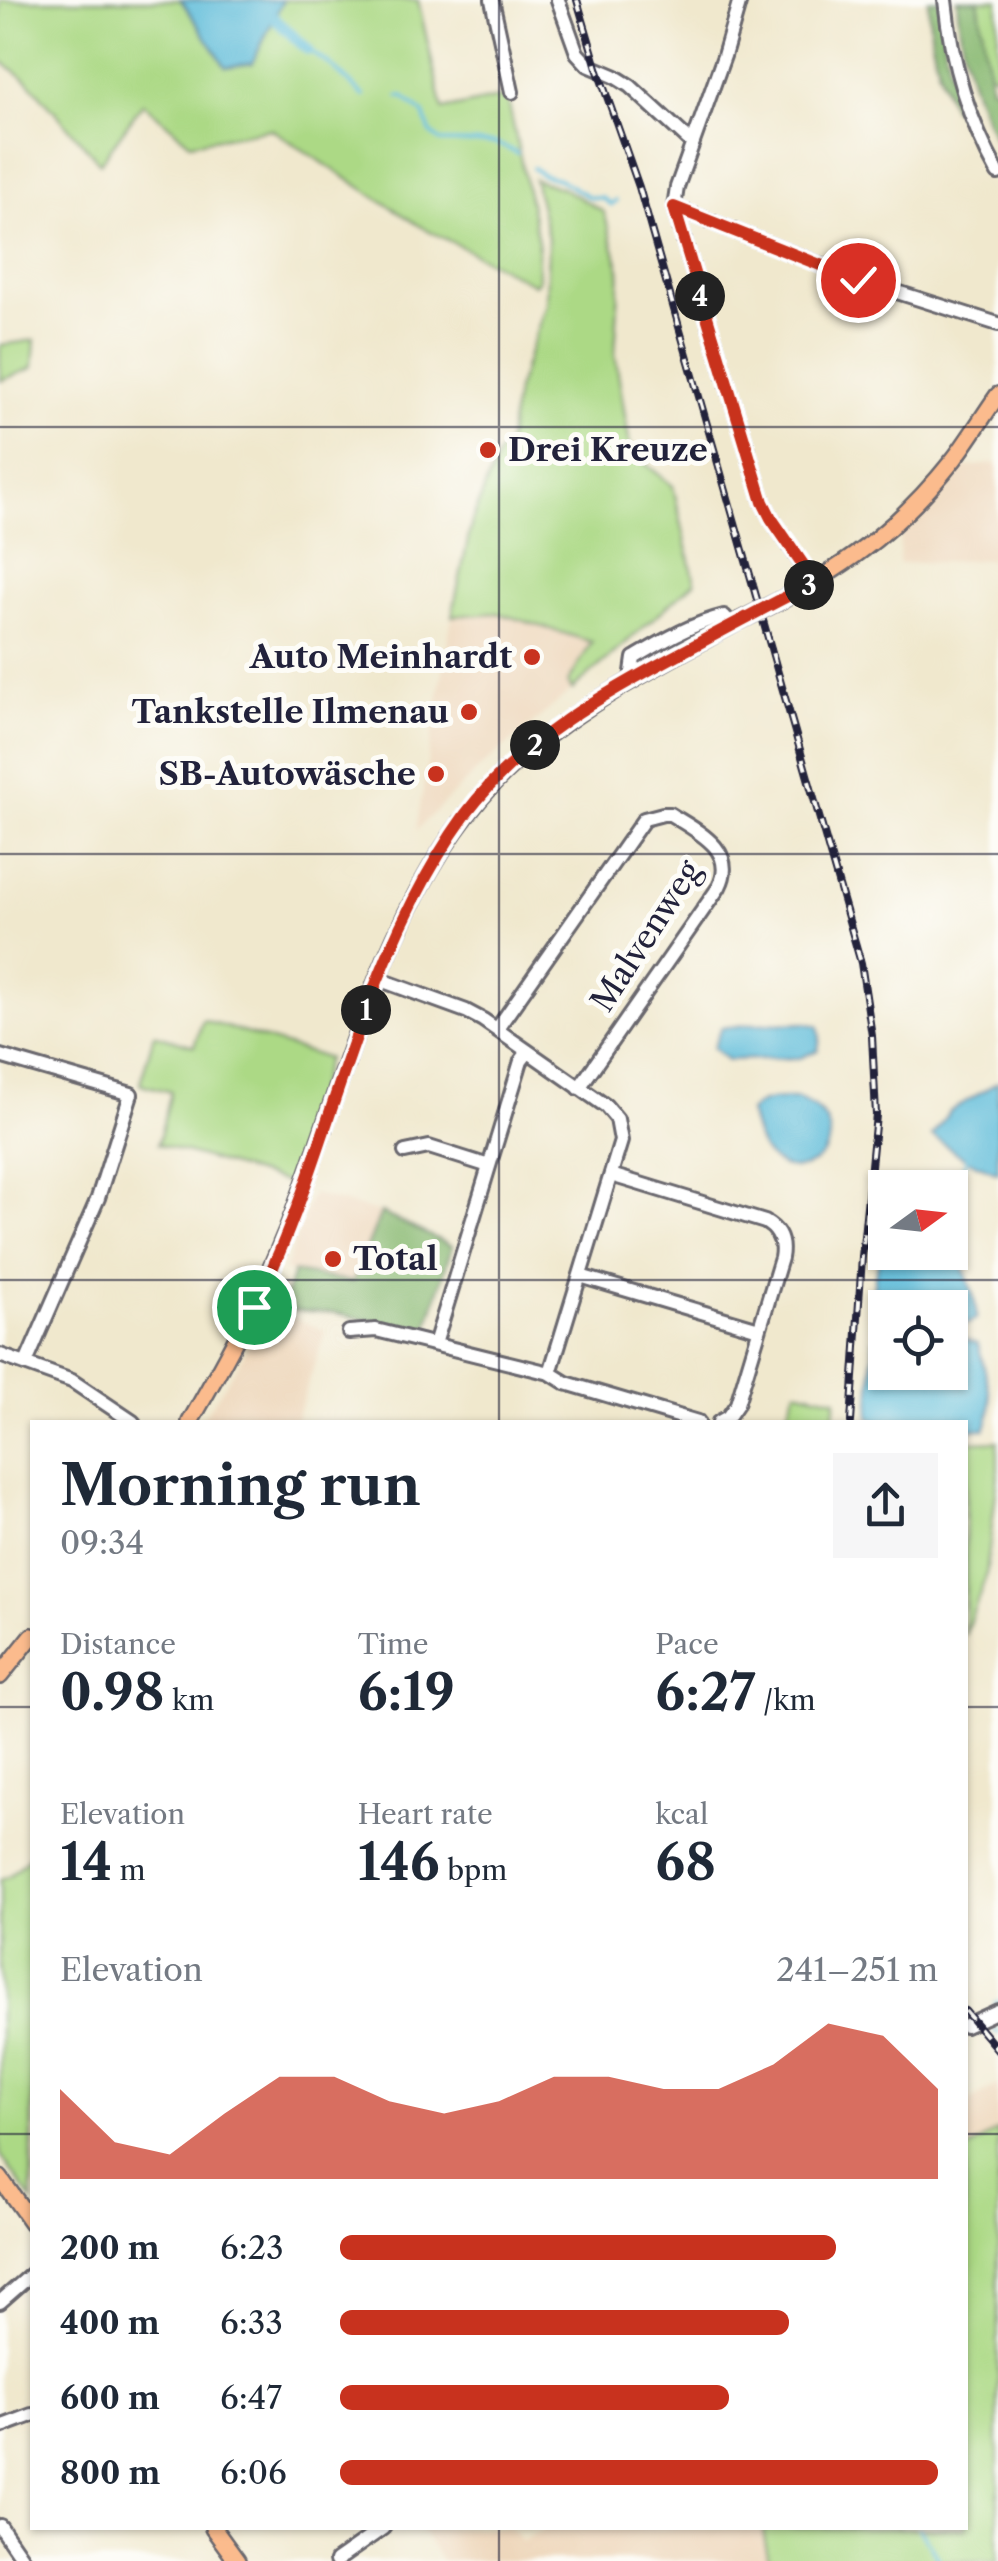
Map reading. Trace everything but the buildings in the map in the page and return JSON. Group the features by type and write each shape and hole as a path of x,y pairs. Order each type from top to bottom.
{"main road":[{"path":"191,1420 254,1307 277,1256 378,978 427,876 466,815 543,738 590,704 815,582 866,550 953,460 998,395"},
{"path":"0,1676 30,1638"},
{"path":"0,2178 30,2220"},
{"path":"214,2530 232,2559"}],"street":[{"path":"492,0 512,92"},
{"path":"558,0 577,53 588,65 630,86 692,142"},
{"path":"740,0 677,187 674,207 763,502 815,582"},
{"path":"946,0 962,88 998,173"},
{"path":"674,207 842,274 998,324"},
{"name":"Malvenweg","path":"497,1029 644,818 670,814 720,849 724,877 578,1088"},
{"path":"378,978 466,1011 497,1029 606,1106 617,1119 621,1141 550,1373"},
{"path":"435,1344 528,1052"},
{"path":"0,1056 131,1094 98,1198 26,1363"},
{"path":"405,1152 429,1147 489,1166"},
{"path":"611,1175 774,1227 782,1248 736,1404 724,1420"},
{"path":"580,1276 759,1330"},
{"path":"348,1332 376,1330 550,1373 566,1383 691,1420"},
{"path":"0,1354 72,1382 130,1420"},
{"path":"968,2025 998,2011"},
{"path":"0,2302 30,2276"},
{"path":"0,2427 30,2416"},
{"path":"0,2526 24,2561"},
{"path":"336,2561 380,2530"}],"shaded area":[{"path":"998,463 998,559 899,564 900,534 962,468"},
{"path":"498,613 592,642 568,683 572,690 478,770 416,830 452,616"},
{"path":"312,1194 381,1213 353,1282 284,1271"},
{"path":"267,1307 326,1331 296,1420 201,1420 238,1365"},
{"path":"998,2084 998,2130 968,2150 968,2102"},
{"path":"420,2530 512,2530 522,2541 541,2530 766,2530 763,2532 769,2561 442,2561"}],"green space":[{"path":"0,0 181,0 226,67 252,63 283,0 418,0 443,110 507,96 538,241 538,281 534,284 420,226 271,129 190,143 143,103 100,163 27,80 0,60"},
{"path":"928,0 940,0 945,48 959,107 953,109 935,56"},
{"path":"957,0 978,0 991,87 998,89 998,145 970,74"},
{"path":"978,0 998,0 998,75 987,73"},
{"path":"534,179 566,190 604,212 620,270 615,354 631,452 673,486 695,582 572,690 568,683 592,642 498,613 452,616 472,521 498,454 507,445 516,392 546,304 548,238"},
{"path":"35,340 33,368 0,381 0,345"},
{"path":"203,1020 327,1058 292,1184 158,1144 171,1092 140,1084 154,1034 194,1046"},
{"path":"381,1213 452,1246 426,1333 336,1313 281,1310 293,1272 353,1282"},
{"path":"796,1390 836,1399 833,1420 785,1420"},
{"path":"998,1441 998,1475 986,1576 968,1627 968,1442"},
{"path":"30,1856 30,2198 0,2154 0,1880"},
{"path":"998,2130 998,2561 769,2561 765,2530 968,2530 968,2150"}],"water":[{"path":"181,0 283,0 252,63 226,67"},
{"path":"806,1023 818,1026 818,1050 800,1058 727,1060 713,1048 721,1028"},
{"path":"998,1082 998,1173 967,1160 932,1136 949,1112"},
{"path":"798,1099 818,1111 828,1125 829,1139 824,1153 799,1168 783,1166 768,1156 749,1112 764,1101"},
{"path":"876,1270 963,1270 975,1302 976,1319 968,1324 968,1290 873,1290"},
{"path":"968,1340 978,1344 990,1399 985,1429 968,1429 968,1420 869,1418 871,1390 968,1390"}],"waterway":[{"path":"274,18 308,50"},
{"path":"308,50 364,96"},
{"path":"399,97 424,114 430,132 441,142 495,143 517,153"},
{"path":"533,168 589,197 602,198 612,205 616,201"},
{"path":"961,1170 969,1156"},
{"path":"994,2030 998,2033"},
{"path":"920,2530 940,2561"}],"railway":[{"path":"577,0 639,187 861,963 872,1036 876,1115 851,1420"},
{"path":"968,2015 998,2050"}],"place":[{"name":"Drei Kreuze","path":"488,450"},
{"name":"Auto Meinhardt","path":"532,657"},
{"name":"Tankstelle Ilmenau","path":"469,712"},
{"name":"SB-Autowäsche","path":"436,774"},
{"name":"Total","path":"333,1259"}],"route":[{"path":"254,1307 277,1256 389,953 427,876 466,815 493,784 557,726 632,679 815,582 763,502 674,207 858,280"}]}
